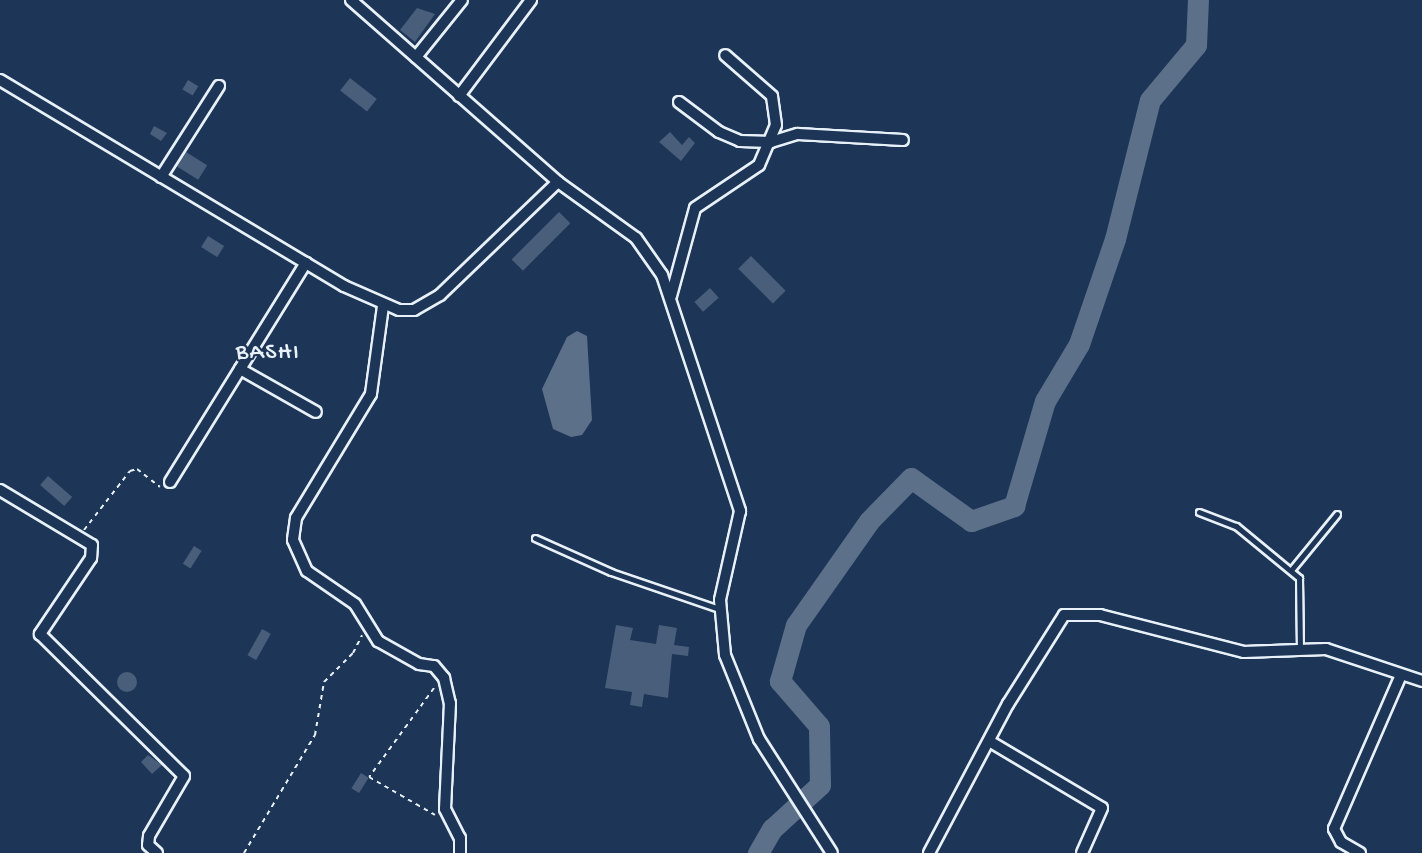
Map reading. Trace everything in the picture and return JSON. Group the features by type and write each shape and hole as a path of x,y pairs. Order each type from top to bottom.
{"street":[{"path":"351,0 558,182 636,238 670,296 740,511 719,609 722,641 744,706 780,775 832,853"},
{"path":"416,57 462,0"},
{"path":"459,96 531,0"},
{"path":"670,296 695,208 750,175 771,142 777,112 772,96 726,55"},
{"path":"0,80 306,263 383,306 414,310 440,295 558,182"},
{"path":"161,177 219,86"},
{"path":"679,102 729,138 771,142 798,134 903,140"},
{"path":"170,482 306,263"},
{"path":"383,306 367,403 293,529 296,550 307,571 355,604 378,641 419,664 434,666 444,678 450,704 443,774 445,809 452,821 460,853"},
{"path":"240,369 316,412"},
{"path":"0,490 78,535 94,551 40,634 184,776 147,840 157,853"},
{"path":"929,853 1050,631 1072,613 1244,652 1300,647 1337,652 1422,681"},
{"path":"1360,853 1341,842 1334,829 1401,675"},
{"path":"989,741 1102,808 1082,853"}],"lane":[{"path":"1199,512 1236,525 1292,569 1303,589 1300,647"},
{"path":"1292,569 1337,514"},
{"path":"535,538 612,572 719,609"}],"path":[{"path":"78,535 130,471 140,471 158,486 170,482"},
{"path":"243,853 315,735 324,682 353,653 366,624"},
{"path":"444,678 421,702 369,777 421,810 452,821"}],"water":[{"path":"577,331 587,336 592,420 582,435 571,437 553,429 542,389 567,337"}],"building":[{"path":"417,8 435,14 415,42 400,30"},
{"path":"350,78 377,99 367,112 340,91"},
{"path":"188,80 198,86 193,96 182,89"},
{"path":"154,126 167,133 161,141 150,134"},
{"path":"670,132 682,145 689,137 695,143 681,161 659,142"},
{"path":"186,152 207,165 198,180 177,166"},
{"path":"559,212 570,223 523,271 512,259"},
{"path":"208,236 224,246 217,257 201,247"},
{"path":"751,256 786,291 773,303 738,269"},
{"path":"710,288 719,298 703,312 694,302"},
{"path":"48,476 72,497 64,506 40,485"},
{"path":"194,546 202,551 191,569 183,564"},
{"path":"616,625 633,628 630,640 656,644 659,625 677,628 674,645 689,647 688,656 672,654 668,698 644,694 642,707 630,705 632,692 605,688"},
{"path":"262,629 271,634 256,660 247,655"},
{"path":"127,672 134,675 137,682 134,689 127,692 120,689 117,682 120,675"},
{"path":"148,755 162,765 152,774 141,762"},
{"path":"361,773 369,778 359,793 351,788"}],"waterway":[{"path":"758,853 772,829 820,785 819,726 780,681 796,625 869,521 911,478 971,521 1014,506 1045,401 1079,344 1115,239 1150,100 1196,45 1198,0"}],"district":[{"name":"BASHI","path":"268,354"}]}
